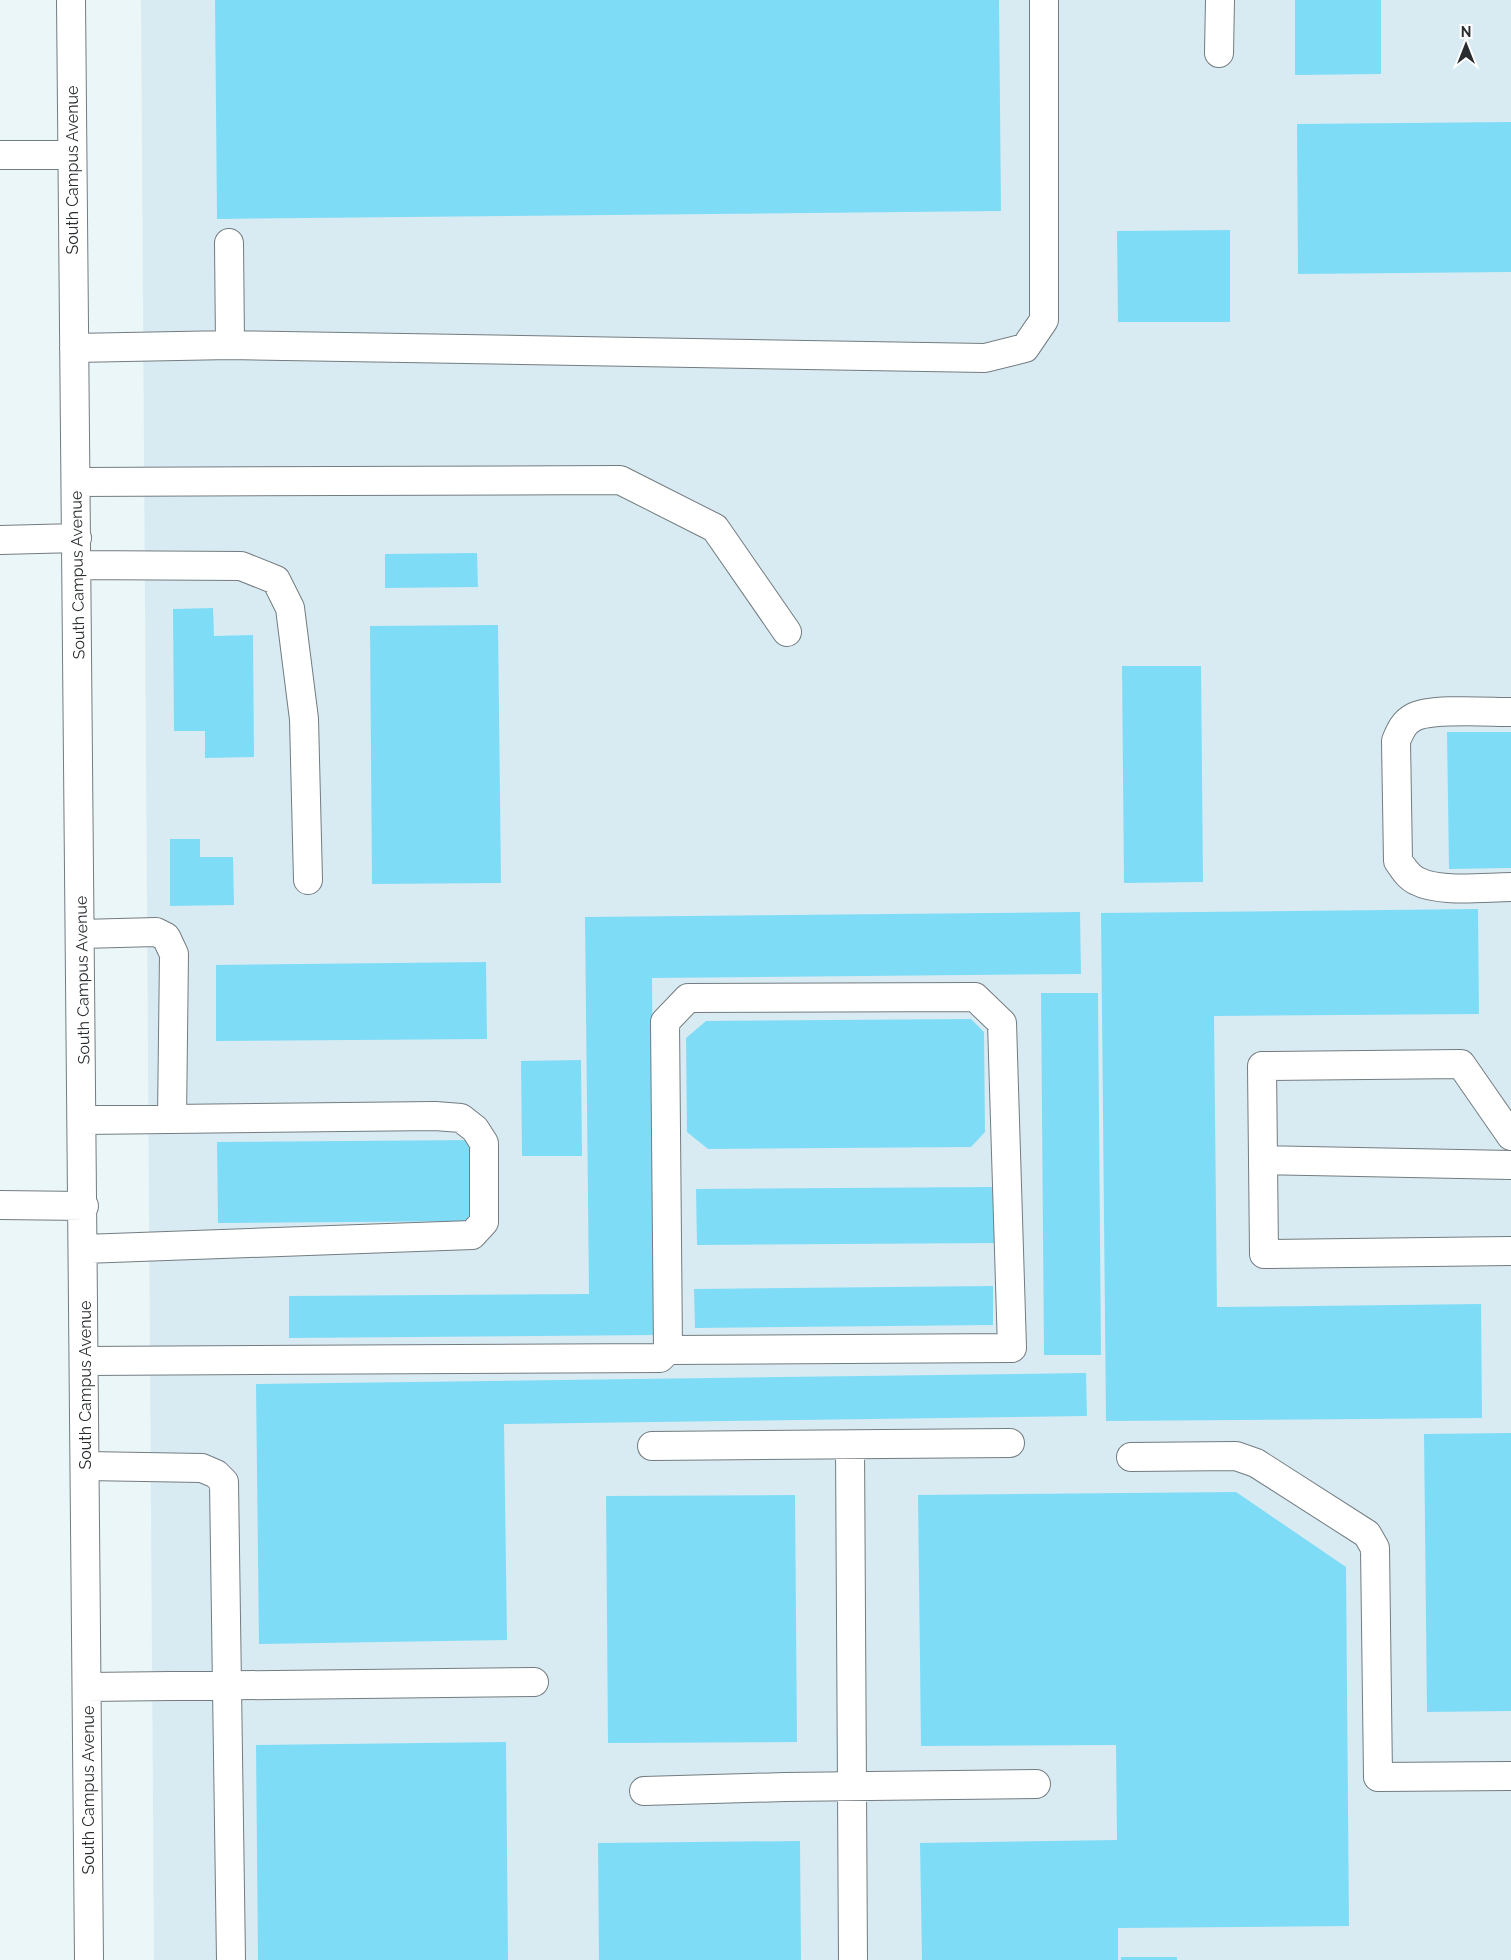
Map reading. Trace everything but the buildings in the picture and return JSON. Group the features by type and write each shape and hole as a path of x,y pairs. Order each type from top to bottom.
{"street":[{"name":"South Campus Avenue","path":"71,0 84,1206 89,1960"},
{"path":"74,348 230,345 985,358 1025,348 1044,320 1044,0"},
{"path":"1219,53 1220,0"},
{"path":"0,155 72,155"},
{"path":"229,243 230,345"},
{"path":"76,482 620,480 715,528 787,632"},
{"path":"0,540 77,538"},
{"path":"77,565 241,566 276,580 290,608 303,710 308,880"},
{"path":"1511,712 1429,713 1414,716 1403,726 1396,741 1398,861 1408,874 1418,882 1440,887 1511,887"},
{"path":"81,934 156,932 166,937 174,954 172,1119"},
{"path":"85,1361 660,1358 668,1350 1012,1348 1002,1023 975,997 688,998 665,1022 668,1350"},
{"path":"1511,1136 1461,1064 1262,1066 1264,1254 1511,1251"},
{"path":"83,1120 435,1116 461,1118 475,1129 484,1143 484,1222 472,1235 84,1249"},
{"path":"1263,1160 1511,1165"},
{"path":"0,1205 84,1206"},
{"path":"652,1446 1010,1443"},
{"path":"850,1445 854,1960"},
{"path":"1131,1457 1236,1456 1256,1463 1366,1534 1375,1548 1378,1776 1511,1776"},
{"path":"86,1466 202,1468 216,1474 224,1482 230,1960"},
{"path":"87,1688 534,1682"},
{"path":"644,1791 1036,1784"}],"shaded area":[{"path":"141,0 1511,0 1511,1960 154,1960"}]}
